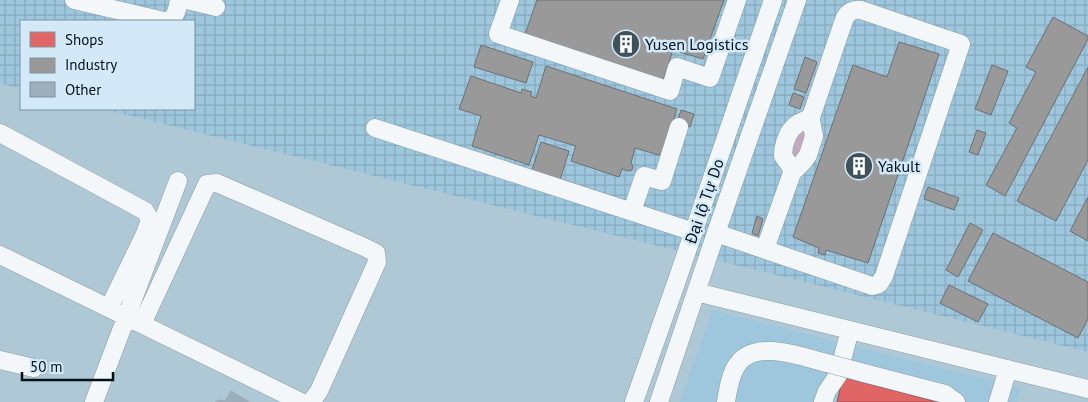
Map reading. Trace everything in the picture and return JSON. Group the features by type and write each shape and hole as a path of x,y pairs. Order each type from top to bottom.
{"street":[{"path":"74,0 162,20"},
{"path":"168,20 174,17 177,12 179,0"},
{"path":"188,0 216,7"},
{"path":"510,0 498,34 670,91 677,67 710,78 737,0"},
{"name":"Đại lộ Tự Do","path":"634,402 773,0"},
{"name":"Đại lộ Tự Do","path":"659,402 797,0"},
{"path":"716,233 872,286 877,286 881,282 962,45 861,10 853,10 845,17 812,116 814,136 808,155 792,173 765,249"},
{"path":"792,173 791,167 783,156 787,138 794,126 812,116"},
{"path":"632,211 644,176 662,181 680,126"},
{"path":"375,128 694,232"},
{"path":"0,133 145,211 150,218 145,234 109,308"},
{"path":"94,402 178,182"},
{"path":"142,324 207,184 217,183 364,247 376,253 377,262 318,391 311,402"},
{"path":"0,255 301,402"},
{"path":"696,292 1088,389"},
{"path":"823,402 827,391 838,375 850,330"},
{"path":"726,402 736,366 748,355 767,350 827,362 932,390 945,394 956,402"},
{"path":"0,360 34,368"},
{"path":"998,402 1008,369"}],"shaded area":[{"path":"0,0 1088,0 1088,352 107,110 195,110 195,20 20,20 20,89 0,83"},
{"path":"803,130 806,133 801,154 796,157 790,155 794,134"},
{"path":"712,310 1020,388 1017,402 680,402"}],"building: Shops":[{"path":"843,377 937,402 837,402"}],"building: Industry":[{"name":"Yusen Logistics","path":"537,0 724,0 703,59 673,50 662,84 524,37"},
{"path":"1053,17 1088,36 1088,39 1005,196 986,185 1017,128 1009,123 1036,72 1026,67"},
{"name":"Yakult","path":"899,42 939,54 868,263 826,250 825,255 818,253 819,248 793,237 853,65 887,77"},
{"path":"481,45 533,62 526,83 474,67"},
{"path":"805,57 817,62 806,93 794,89"},
{"path":"992,65 1008,71 991,115 975,109"},
{"path":"546,66 677,109 662,156 635,148 631,163 633,166 632,170 622,169 619,177 571,161 576,146 539,135 529,165 472,146 481,116 459,109 471,76 521,93 522,89 532,92 530,96 536,98"},
{"path":"1088,67 1088,160 1056,221 1017,201"},
{"path":"793,93 804,97 800,109 789,105"},
{"path":"681,110 694,114 690,127 677,123"},
{"path":"977,130 986,133 978,155 969,152"},
{"path":"541,142 569,151 560,180 532,170"},
{"path":"928,187 959,198 954,210 924,199"},
{"path":"1088,197 1088,241 1070,231"},
{"path":"757,216 763,219 758,236 752,233"},
{"path":"970,223 983,230 958,277 946,270"},
{"path":"993,233 1088,282 1088,319 1078,338 968,281"},
{"path":"949,285 988,304 978,322 940,303"}],"building: Other":[{"path":"231,391 249,402 215,402 219,400 225,401"}],"place":[{"name":"Yusen Logistics","path":"626,44"},
{"name":"Yakult","path":"859,166"}]}
